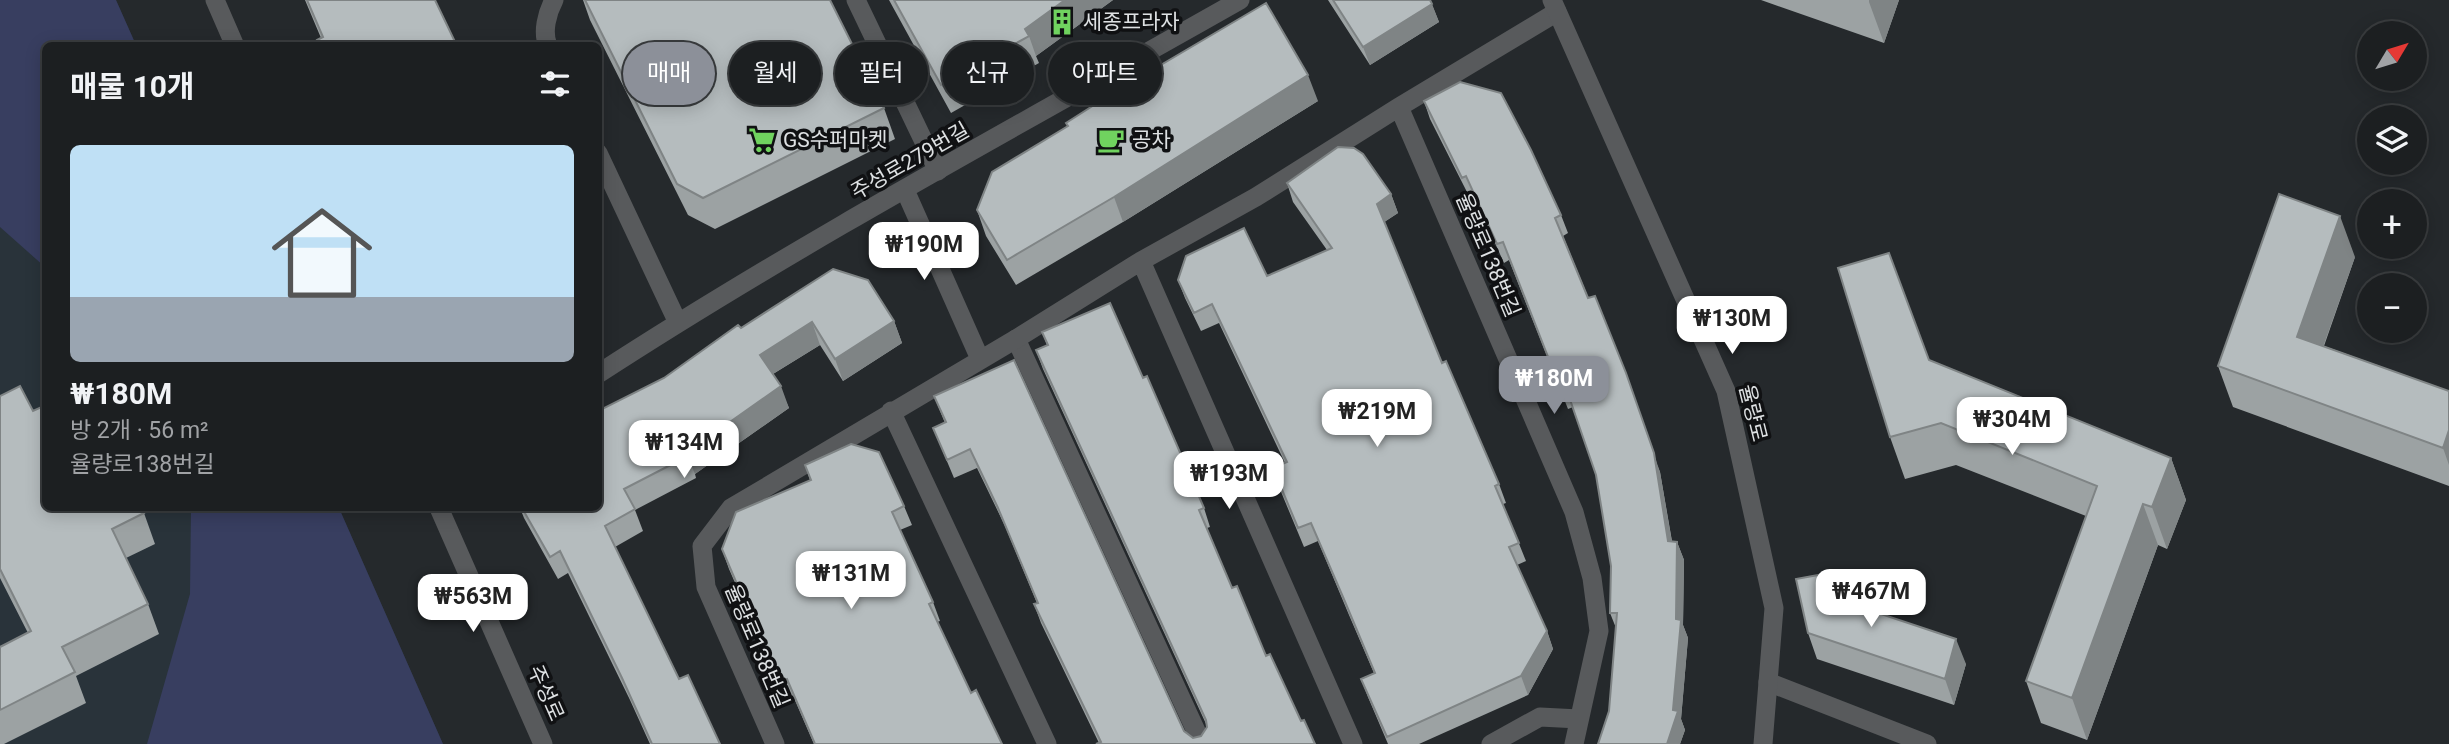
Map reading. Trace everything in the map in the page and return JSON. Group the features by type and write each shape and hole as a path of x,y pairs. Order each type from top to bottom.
{"street":[{"path":"215,0 233,42"},
{"path":"546,42 548,10 554,0"},
{"path":"856,0 938,171"},
{"name":"주성로279번길","path":"602,371 678,323 905,190 1240,0"},
{"name":"율량로138번길","path":"775,744 706,587 702,546 731,508 1016,339 1141,261 1256,197 1554,6"},
{"name":"율량로","path":"1554,6 1726,391 1773,608 1763,744"},
{"name":"율량로138번길","path":"1399,107 1574,512 1592,578 1599,631 1574,744"},
{"path":"602,162 678,323"},
{"path":"905,190 980,359"},
{"path":"1141,261 1353,744"},
{"path":"1016,339 1202,744"},
{"path":"891,411 1047,744"},
{"name":"주성로","path":"440,511 543,744"},
{"path":"1768,682 1927,744"},
{"path":"1491,744 1540,717 1579,719"}],"shaded area":[{"path":"0,0 116,0 135,42 42,42 42,511 340,511 443,744 0,744"},
{"path":"0,0 116,0 135,42 42,42 42,264 0,227"},
{"path":"191,511 340,511 443,744 147,744 190,594"}],"building":[{"path":"307,0 435,0 455,42 318,42 317,40 323,37"},
{"path":"585,0 830,0 851,42 835,42 835,105 882,105 884,108 703,198 677,184 638,105 715,105 715,42 623,42 623,76"},
{"path":"894,0 1065,0 1025,29 1029,36 1018,42 942,42 941,85 928,61 928,42 917,42"},
{"path":"1333,0 1430,0 1432,4 1363,47"},
{"path":"1266,3 1308,75 1114,197 1007,260 977,210 992,172 1068,126 1066,123 1094,105 1162,105 1162,64"},
{"path":"1460,82 1501,93 1531,150 1561,215 1555,218 1588,298 1595,296 1654,453 1668,541 1677,542 1676,619 1681,620 1673,710 1678,711 1667,744 1598,744 1609,711 1617,613 1610,613 1611,566 1596,475 1566,388 1561,390 1503,242 1497,244 1466,176 1462,178 1424,101"},
{"path":"1338,147 1354,148 1363,154 1391,194 1377,204 1442,363 1446,361 1499,484 1495,486 1519,543 1509,547 1547,631 1521,676 1387,737 1361,679 1375,673 1343,597 1311,523 1298,528 1273,468 1287,462 1212,304 1194,313 1178,280 1186,256 1244,228 1267,276 1332,248 1287,183"},
{"path":"2279,194 2340,216 2297,337 2449,391 2449,430 2443,448 2218,366"},
{"path":"1889,253 1929,360 2171,458 2152,507 2143,504 2072,698 2026,681 2097,486 1941,423 1890,437 1838,268"},
{"path":"833,269 868,280 894,321 835,359 812,322 760,355 781,386 686,453 688,456 624,489 635,509 605,526 679,679 688,675 720,744 652,744 560,551 550,557 524,511 602,511 602,409 664,378 738,325 741,328"},
{"path":"1110,303 1143,378 1147,376 1204,508 1199,510 1232,588 1237,586 1266,656 1270,654 1301,721 1304,720 1315,744 1096,744 1101,742 1034,604 1038,603 970,449 947,460 933,428 946,422 934,396 1014,360 1184,731 1193,738 1201,736 1207,727 1206,720 1036,350 1048,345 1042,332"},
{"path":"20,386 33,411 42,407 42,511 143,511 144,513 112,529 148,604 62,647 75,672 0,710 0,647 31,631 0,569 0,396"},
{"path":"851,444 879,452 904,506 892,512 933,602 929,604 971,693 976,690 1002,744 815,744 787,679 779,682 722,549 736,512 811,480 805,465"},
{"path":"1835,572 1845,602 1956,639 1945,679 1808,633 1796,579"}],"place":[{"name":"세종프라자","path":"1062,22"},
{"name":"GS수퍼마켓","path":"762,140"},
{"name":"공차","path":"1111,140"}]}
